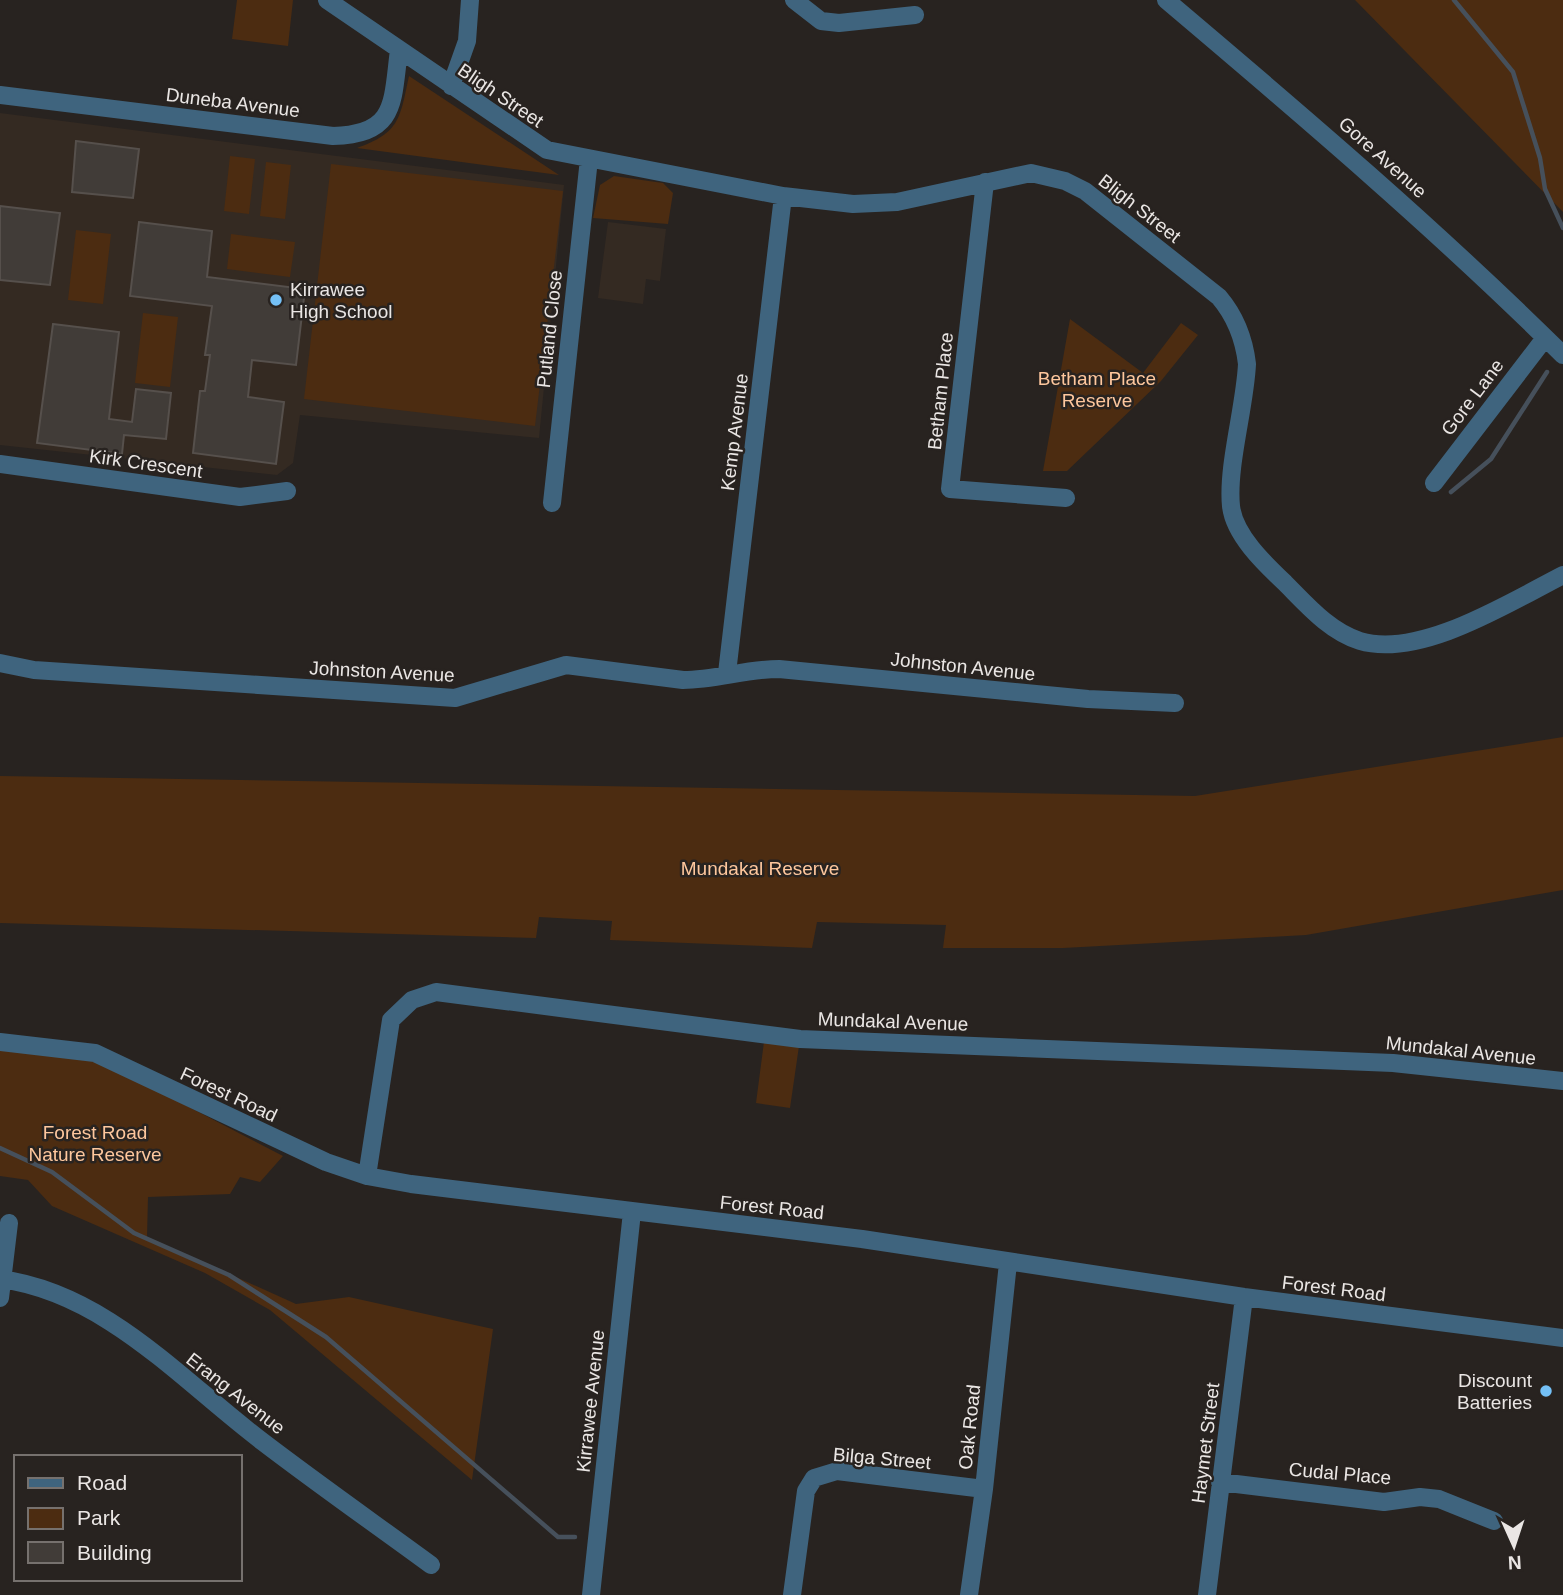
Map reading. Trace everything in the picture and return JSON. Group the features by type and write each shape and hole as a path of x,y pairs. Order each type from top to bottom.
{"street":[{"name":"Bligh Street","path":"327,0 532,143 547,150 783,196 876,205 1031,173 1058,178 1085,191 1219,297 1229,309 1244,343 1247,364 1232,490 1234,520 1241,533 1278,577 1319,617 1357,640 1376,645 1402,643 1460,625 1563,575"},
{"path":"450,86 467,41 470,0"},
{"path":"794,0 821,21 839,23 915,15"},
{"name":"Gore Avenue","path":"1167,0 1321,130 1482,275 1563,355"},
{"name":"Duneba Avenue","path":"0,95 333,136 354,135 381,124 389,114 399,50"},
{"name":"Putland Close","path":"552,503 589,159"},
{"name":"Betham Place","path":"985,182 950,489 1066,498"},
{"name":"Kemp Avenue","path":"727,673 783,196"},
{"name":"Gore Lane","path":"1434,483 1545,338"},
{"name":"Kirk Crescent","path":"0,464 240,497 287,491"},
{"name":"Johnston Avenue","path":"0,663 34,670 455,698 566,665 683,680 779,669 1088,699 1175,703"},
{"name":"Mundakal Avenue","path":"367,1176 391,1020 412,1000 436,992 800,1039 1393,1063 1563,1081"},
{"name":"Forest Road","path":"0,1042 95,1053 300,1151 367,1176 632,1212 862,1238 1008,1263 1244,1297 1563,1338"},
{"name":"Kirrawee Avenue","path":"591,1595 632,1212"},
{"path":"0,1298 9,1223"},
{"name":"Oak Road","path":"969,1595 984,1489 1008,1263"},
{"name":"Erang Avenue","path":"1,1280 32,1285 111,1320 263,1442 430,1565"},
{"name":"Haymet Street","path":"1207,1595 1244,1297"},
{"name":"Bilga Street","path":"792,1595 806,1491 820,1474 837,1471 984,1489"},
{"name":"Cudal Place","path":"1220,1482 1384,1502 1420,1497 1439,1499 1494,1521"}],"shaded area":[{"name":"Kirrawee High School","path":"0,113 564,185 539,438 300,415 293,463 277,475 0,445"},
{"path":"608,222 666,229 660,281 646,279 643,304 598,298"}],"green space":[{"path":"237,0 293,0 288,46 232,39"},
{"path":"1355,0 1563,0 1563,212"},
{"path":"409,76 559,175 357,148 382,136 396,122"},
{"path":"230,156 255,159 249,214 224,211"},
{"path":"266,162 291,165 285,219 260,216"},
{"path":"331,164 563,191 535,426 304,399"},
{"path":"614,176 663,183 673,193 668,224 593,218 600,185"},
{"path":"76,230 111,234 103,304 68,300"},
{"path":"231,234 295,242 290,277 227,269"},
{"path":"143,313 178,317 170,387 135,383"},
{"name":"Betham Place Reserve","path":"1070,319 1143,373 1181,323 1198,335 1161,381 1067,471 1043,471"},
{"name":"Mundakal Reserve","path":"1563,737 1563,890 1306,935 1063,948 943,948 946,925 817,922 812,948 610,940 612,921 539,917 536,938 0,923 0,776 1195,796"},
{"path":"765,1034 800,1039 790,1108 756,1103"},
{"name":"Forest Road Nature Reserve","path":"0,1045 95,1058 283,1156 260,1182 240,1177 230,1194 148,1197 147,1237 296,1304 349,1297 493,1329 472,1480 270,1310 205,1273 52,1206 28,1180 0,1176"}],"building":[{"path":"76,141 139,149 133,198 72,192"},
{"path":"0,206 60,213 50,285 0,280"},
{"path":"139,222 212,231 207,277 305,289 296,365 252,360 248,397 284,402 276,464 193,453 200,391 205,391 210,355 205,355 212,306 130,296"},
{"path":"53,324 119,332 109,419 132,422 136,389 171,393 166,439 124,435 122,454 37,443"}],"waterway":[{"path":"1454,0 1513,72 1540,158 1545,189 1563,228"},
{"path":"1451,492 1491,459 1547,372"},
{"path":"0,1148 52,1172 134,1233 229,1275 326,1337 558,1537 575,1537"}],"place":[{"name":"Kirrawee High School","path":"276,300"},
{"name":"Discount Batteries","path":"1546,1391"}]}
